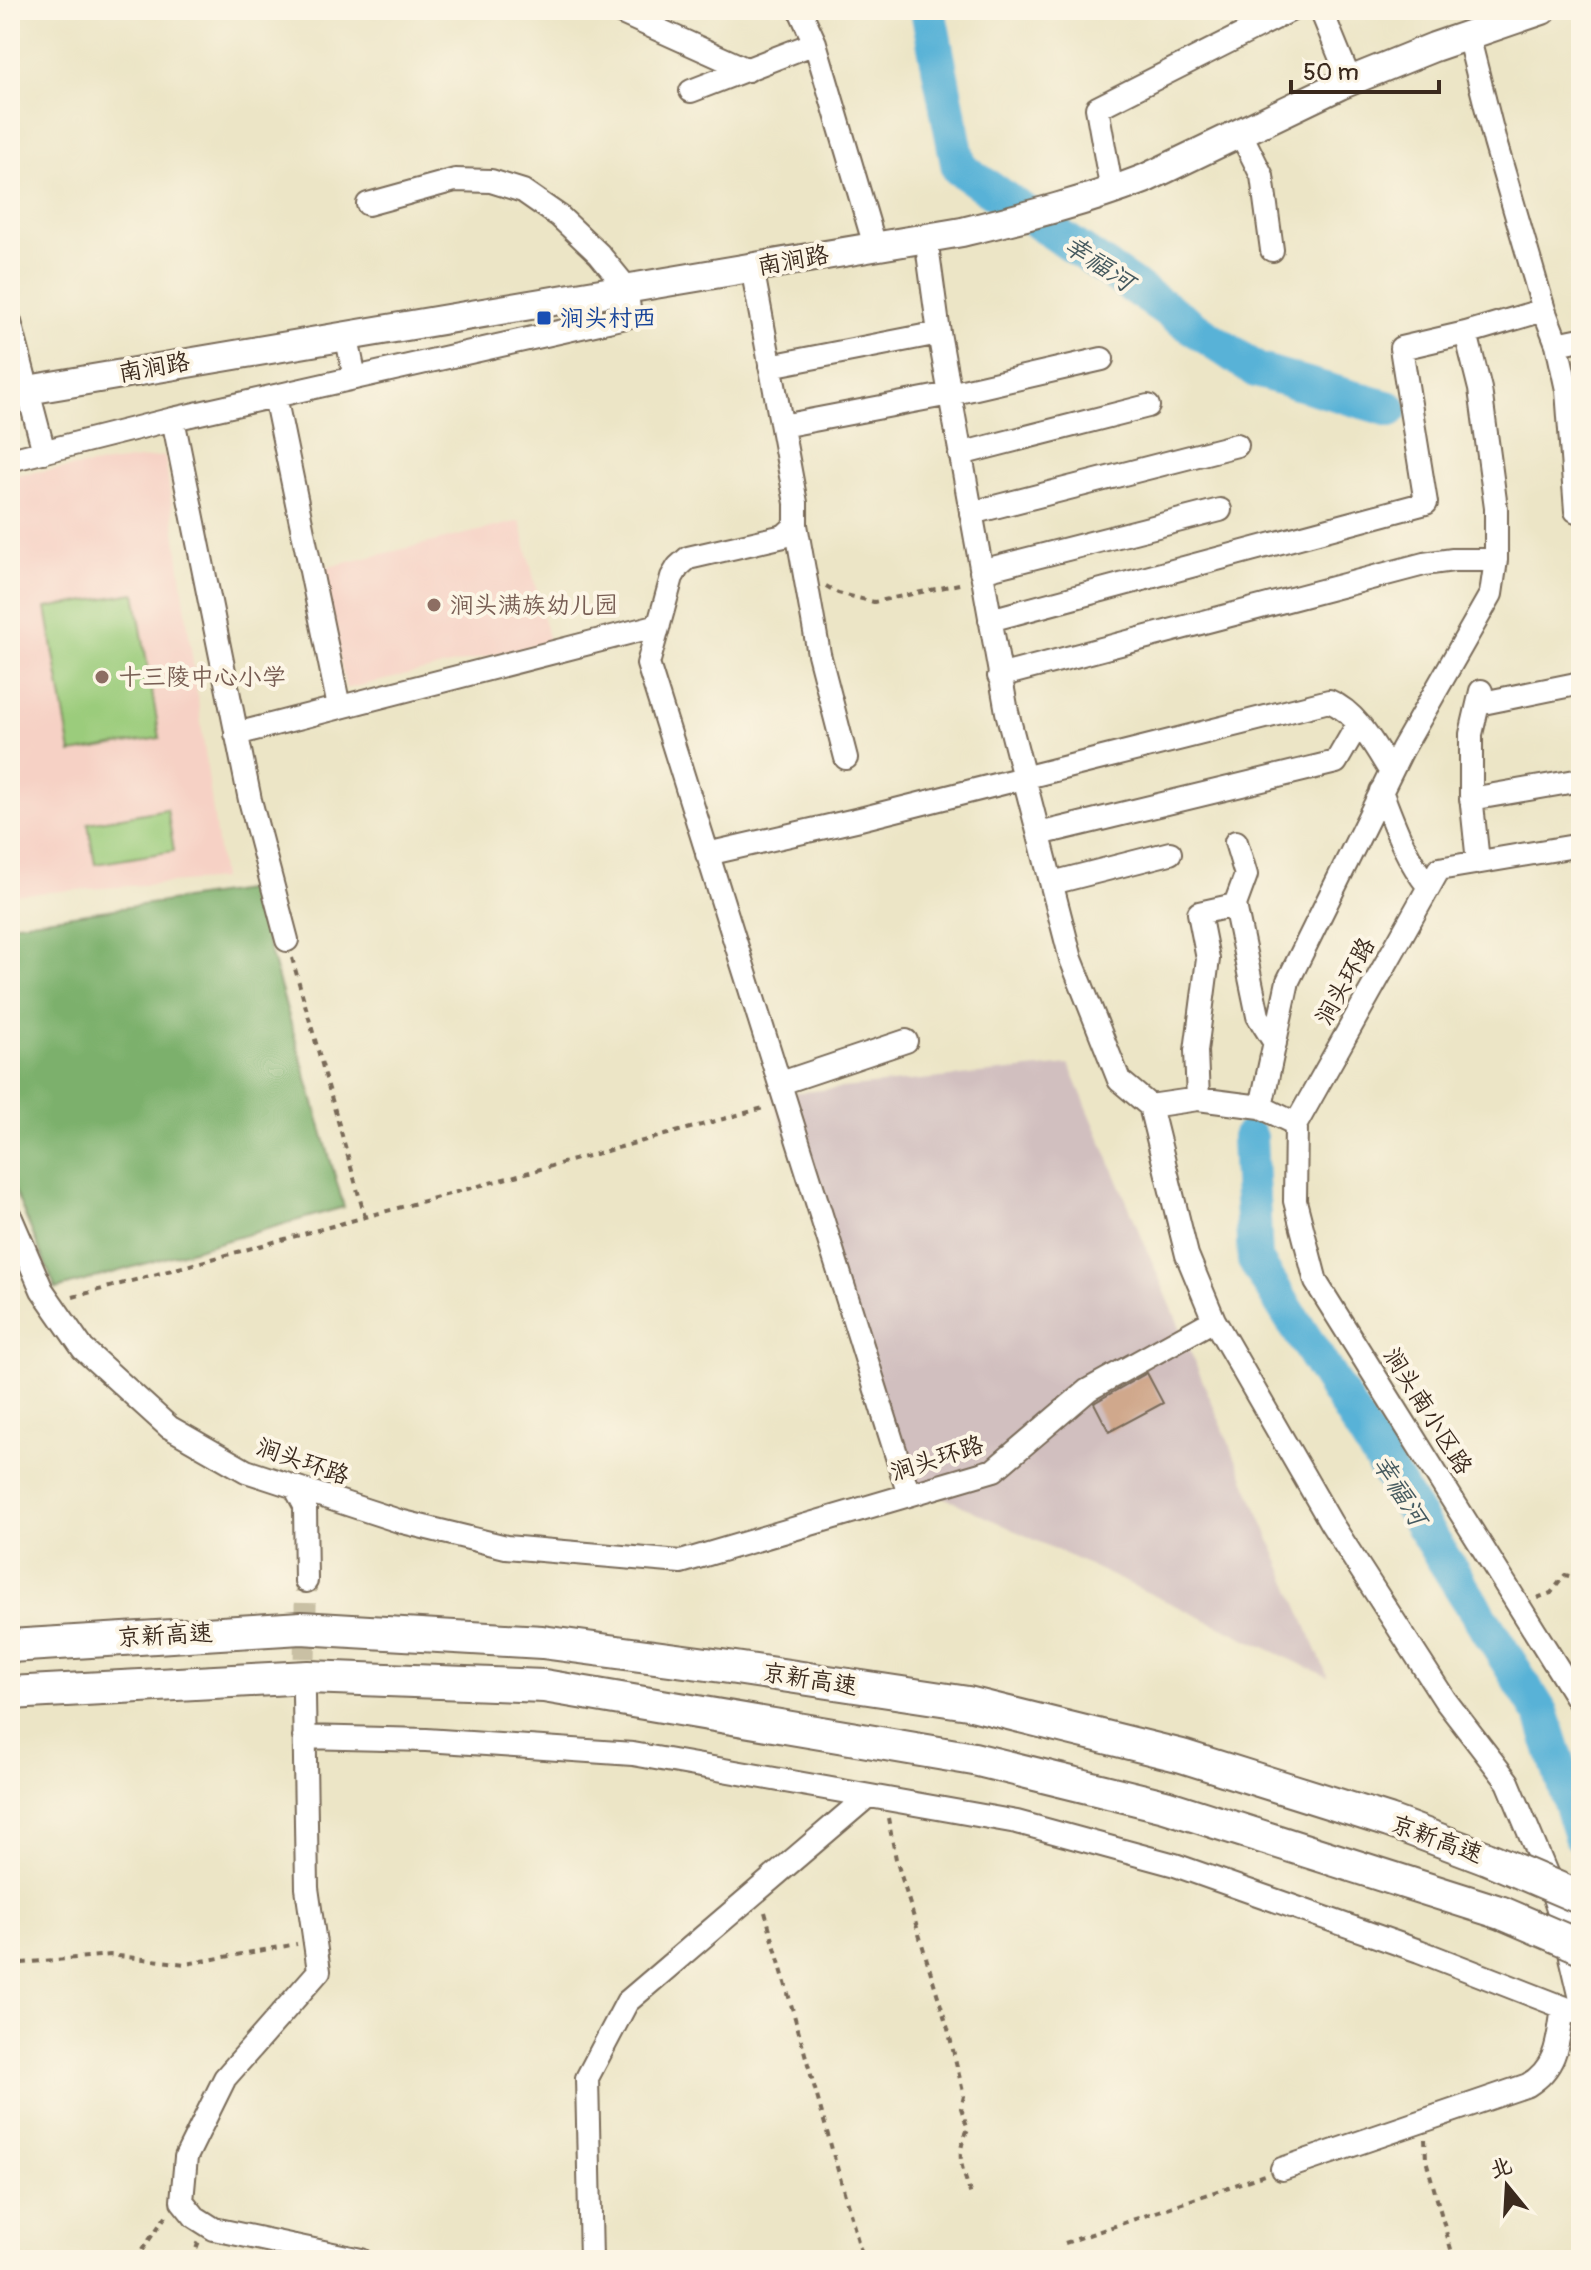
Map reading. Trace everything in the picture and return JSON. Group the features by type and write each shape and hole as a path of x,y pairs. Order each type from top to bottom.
{"highway":[{"name":"京新高速","path":"10,1646 50,1641 301,1628 542,1642 968,1703 1182,1756 1389,1821 1581,1898"},
{"name":"京新高速","path":"10,1693 308,1677 544,1686 974,1759 1165,1806 1502,1913 1581,1947"}],"main road":[{"name":"南涧路","path":"20,391 962,232 1112,192 1350,81 1542,10"}],"street":[{"path":"615,10 748,70"},
{"path":"800,10 815,43 875,246"},
{"path":"1112,192 1097,108 1291,10"},
{"path":"1321,10 1350,81"},
{"path":"1468,35 1495,142 1544,310 1557,344 1567,390 1576,511 1581,510"},
{"path":"691,91 815,43"},
{"path":"1240,132 1262,176 1272,250"},
{"path":"10,460 173,419 630,316 626,287 599,254 559,216 523,191 491,181 455,180 368,204"},
{"path":"926,238 939,333 999,676 1071,959 1119,1080 1150,1106 1187,1255 1214,1320 1331,1523 1445,1700 1508,1782 1546,1873 1565,1931 1575,2007 1543,2076 1528,2085 1282,2169"},
{"path":"752,267 796,503 796,525 819,654 846,758"},
{"path":"990,620 1426,503 1401,348 1544,310"},
{"path":"10,322 20,391 44,452"},
{"path":"770,366 939,333"},
{"path":"1261,1107 1288,981 1386,782 1491,594 1496,560 1496,508 1480,389 1466,333"},
{"path":"346,334 355,378"},
{"path":"1557,344 1581,339"},
{"path":"782,426 950,394 1102,359"},
{"path":"275,396 339,707"},
{"path":"960,454 1148,406"},
{"path":"173,419 250,800 287,940"},
{"path":"971,513 1237,445"},
{"path":"982,575 1220,510"},
{"path":"796,525 784,536 688,558 678,567 672,577 648,664 909,1495"},
{"path":"999,676 1424,564 1496,560"},
{"path":"236,734 659,625"},
{"path":"1478,862 1471,799 1471,734 1480,697 1581,683"},
{"path":"707,854 860,819 1329,701 1339,705 1358,724 1386,782 1396,831 1423,880"},
{"path":"1039,834 1336,762 1358,724"},
{"path":"1471,799 1581,780"},
{"path":"1236,842 1246,875 1235,905 1258,1016 1275,1043"},
{"name":"涧头环路","path":"1296,1124 1423,880 1439,869 1581,845"},
{"path":"1052,883 1170,853"},
{"path":"1198,1099 1196,1051 1208,959 1199,913 1235,905"},
{"path":"784,1092 906,1041"},
{"path":"1150,1106 1198,1099 1261,1107 1296,1124"},
{"name":"涧头南小区路","path":"1296,1124 1295,1201 1316,1282 1581,1705"},
{"name":"涧头环路","path":"10,1216 42,1290 83,1349 169,1427 246,1471 399,1521 506,1547 681,1562 994,1470 1088,1390 1214,1320"},
{"path":"295,1487 305,1506 306,1581"},
{"path":"304,1695 307,1888 319,1971 225,2078 186,2157 182,2201 195,2217 214,2229 361,2260"},
{"path":"304,1737 426,1740 633,1754 1017,1822 1175,1865 1575,2007"},
{"path":"591,2260 587,2078 627,2002 759,1890 878,1798"}],"path":[{"path":"805,573 838,593 874,602 982,575"},
{"path":"287,940 365,1217"},
{"path":"51,1303 365,1217 784,1092"},
{"path":"1518,1605 1551,1593 1565,1575 1581,1579"},
{"path":"878,1798 948,2029 964,2096 961,2108 968,2129 960,2147 971,2196"},
{"path":"759,1890 861,2252"},
{"path":"10,1964 110,1955 186,1964 314,1940"},
{"path":"1424,2121 1426,2160 1454,2260"},
{"path":"10,2136 10,2149"},
{"path":"1065,2243 1282,2169"},
{"path":"135,2260 173,2207 182,2201"}],"shaded area":[{"name":"十三陵中心小学","path":"165,456 222,879 10,895 10,475"},
{"name":"涧头满族幼儿园","path":"520,521 549,642 346,689 320,569"},
{"path":"1069,1065 1328,1677 905,1479 772,1095"}],"green space":[{"path":"135,593 160,738 71,753 46,608"},
{"path":"167,809 174,851 95,864 88,823"},
{"path":"252,889 344,1207 56,1289 10,1180 10,924"}],"building":[{"path":"1147,1373 1163,1403 1109,1432 1094,1403"}],"waterway":[{"name":"幸福河","path":"928,10 959,168 1256,370 1390,409"},
{"name":"幸福河","path":"1249,1138 1255,1260 1542,1715 1581,1836"}],"tunnel":[{"path":"304,1691 306,1581"}],"place":[{"name":"涧头村西","path":"544,318"},
{"name":"涧头满族幼儿园","path":"434,605"},
{"name":"十三陵中心小学","path":"102,677"}]}
